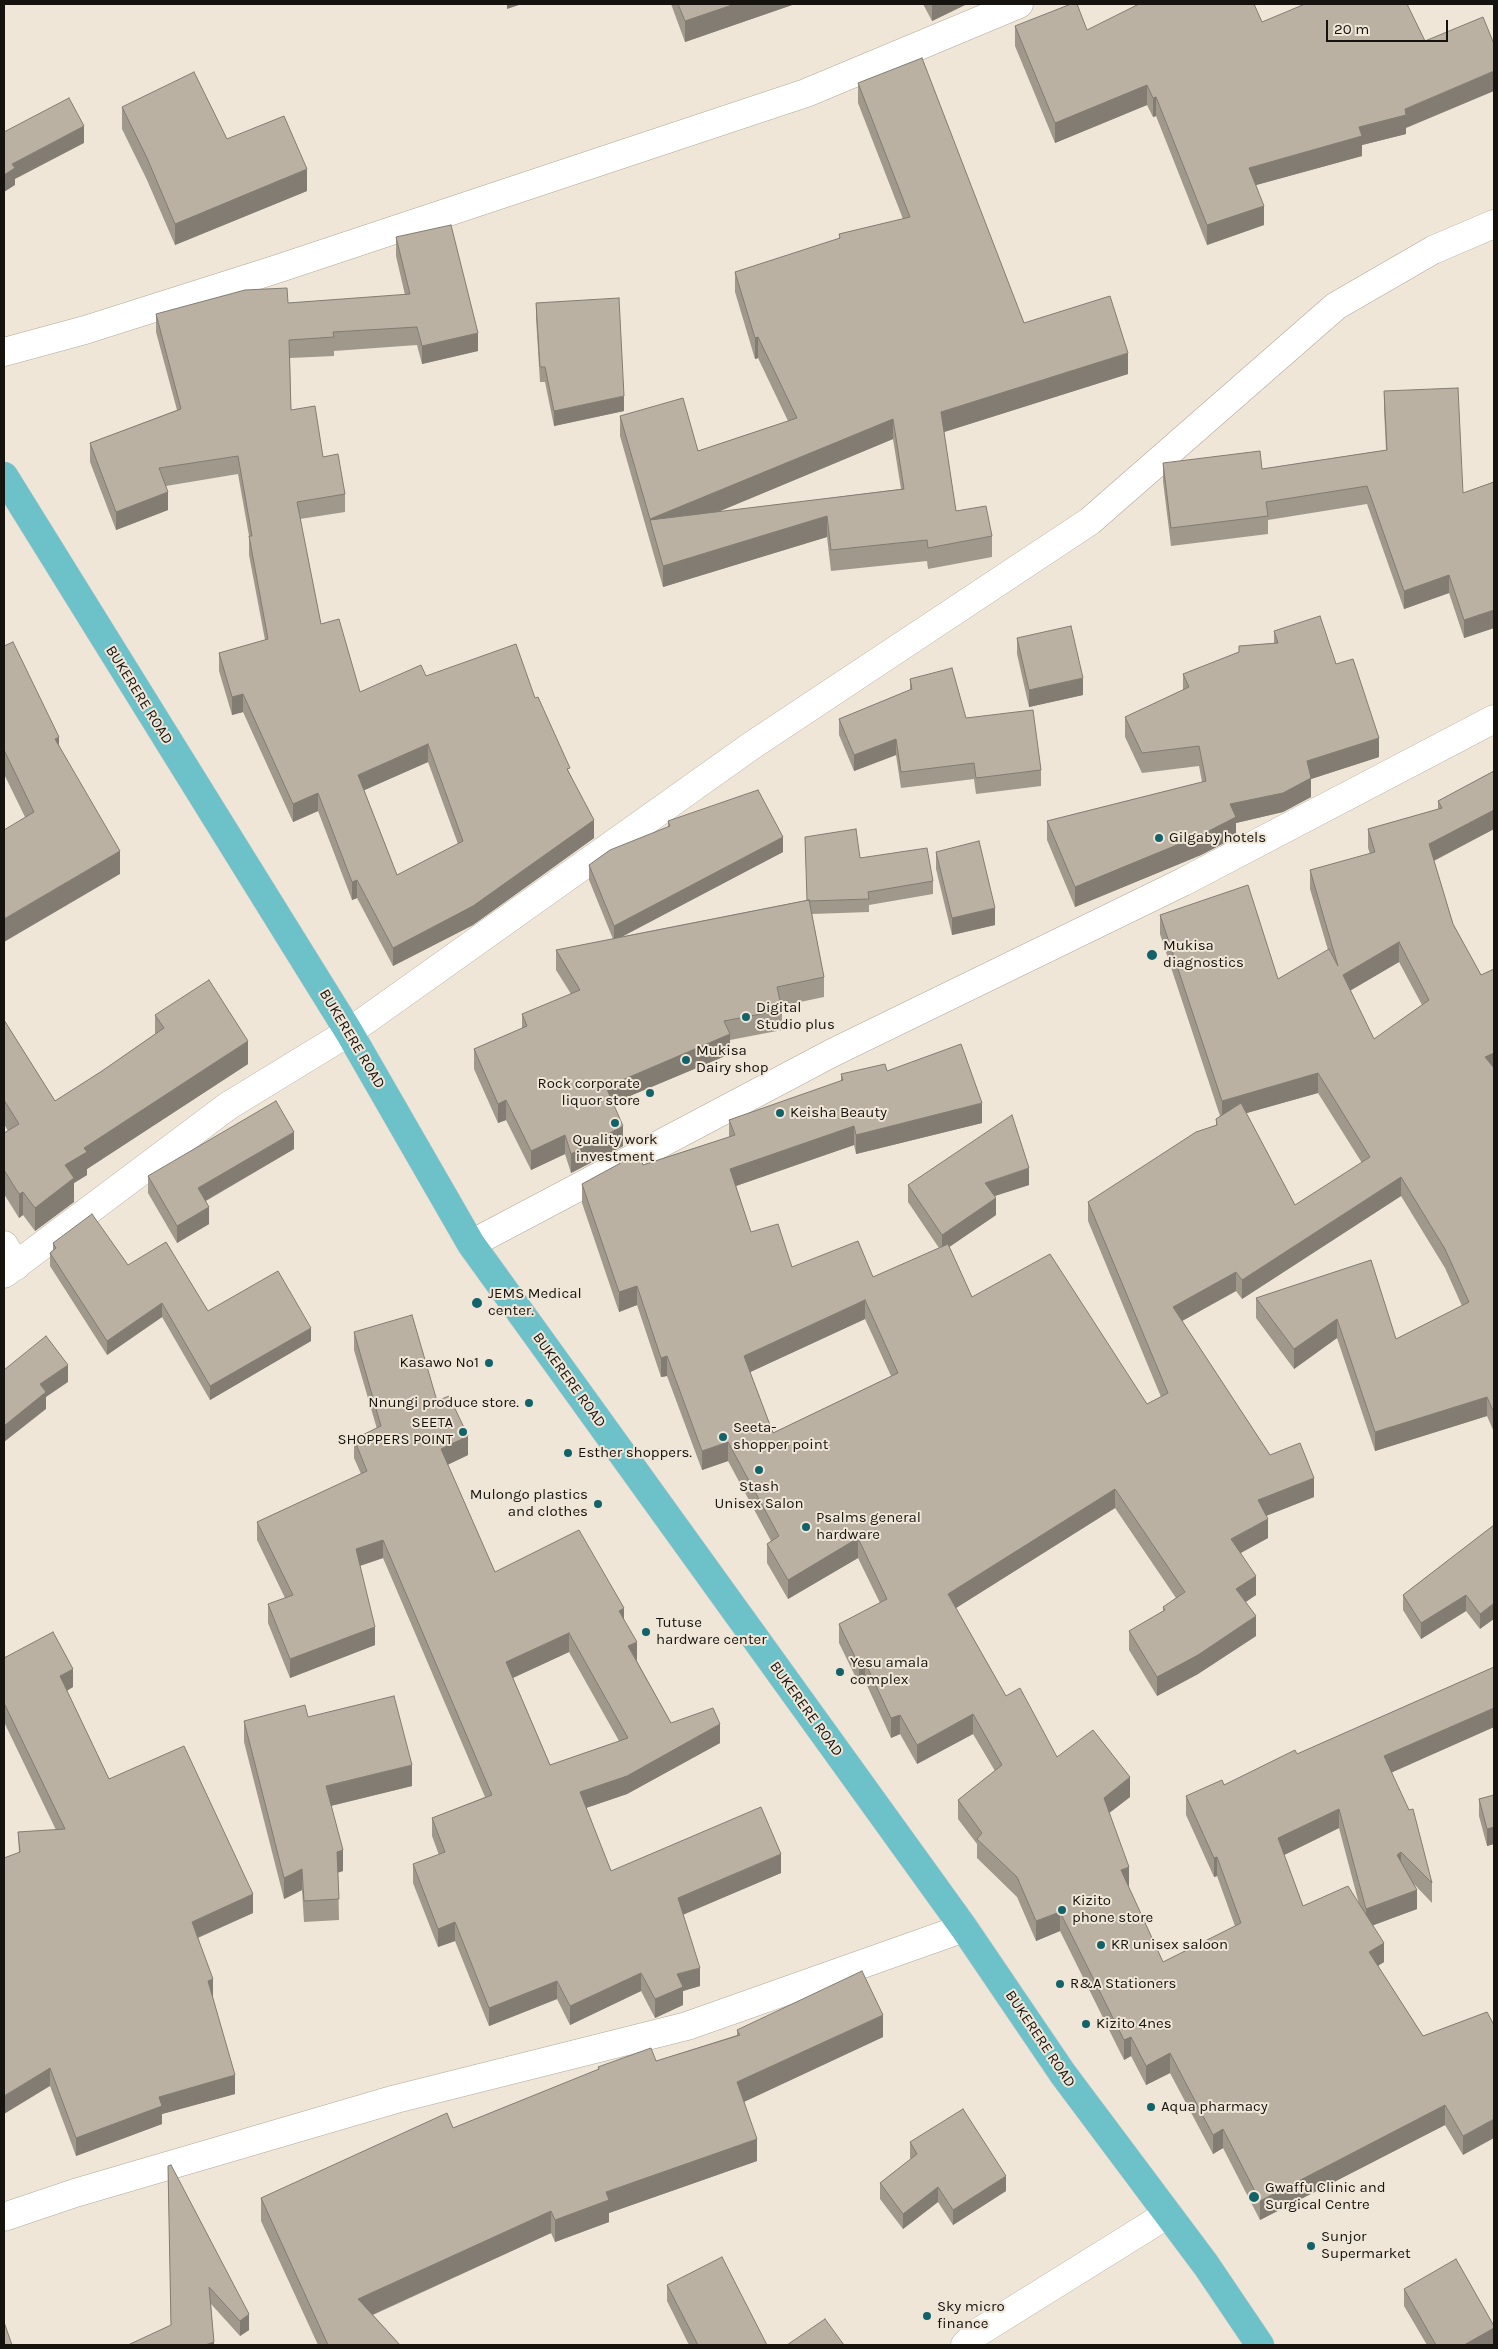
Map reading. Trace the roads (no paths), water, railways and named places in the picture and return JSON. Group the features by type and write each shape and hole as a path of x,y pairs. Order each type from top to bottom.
{"main road":[{"name":"BUKERERE ROAD","path":"4,476 350,1032 471,1244 964,1928 1063,2074 1206,2265 1260,2345"}],"street":[{"path":"4,352 86,330 274,270 806,93 1019,4"},
{"path":"8,1262 228,1106 350,1032 751,746 1090,521 1336,306 1433,250 1494,224"},
{"path":"471,1244 832,1053 1183,882 1494,719"},
{"path":"4,2217 74,2193 396,2099 687,2026 964,1928"},
{"path":"965,2345 977,2333 1168,2214"}],"place":[{"name":"Gilgaby hotels","path":"1159,838"},
{"name":"Mukisa diagnostics","path":"1152,955"},
{"name":"Digital Studio plus","path":"746,1017"},
{"name":"Mukisa Dairy shop","path":"686,1060"},
{"name":"Rock corporate liquor store","path":"650,1093"},
{"name":"Keisha Beauty","path":"780,1113"},
{"name":"Quality work investment","path":"615,1123"},
{"name":"JEMS Medical center.","path":"477,1303"},
{"name":"Kasawo No1","path":"489,1363"},
{"name":"Nnungi produce store.","path":"529,1403"},
{"name":"SEETA SHOPPERS POINT","path":"463,1432"},
{"name":"Seeta- shopper point","path":"723,1437"},
{"name":"Esther shoppers.","path":"568,1453"},
{"name":"Stash Unisex Salon","path":"759,1470"},
{"name":"Mulongo plastics and clothes","path":"598,1504"},
{"name":"Psalms general hardware","path":"806,1527"},
{"name":"Tutuse hardware center","path":"646,1632"},
{"name":"Yesu amala complex","path":"840,1672"},
{"name":"Kizito phone store","path":"1062,1910"},
{"name":"KR unisex saloon","path":"1101,1945"},
{"name":"R&A Stationers","path":"1060,1984"},
{"name":"Kizito 4nes","path":"1086,2024"},
{"name":"Aqua pharmacy","path":"1151,2107"},
{"name":"Gwaffu Clinic and Surgical Centre","path":"1254,2197"},
{"name":"Sunjor Supermarket","path":"1311,2246"},
{"name":"Sky micro finance","path":"927,2316"}]}
